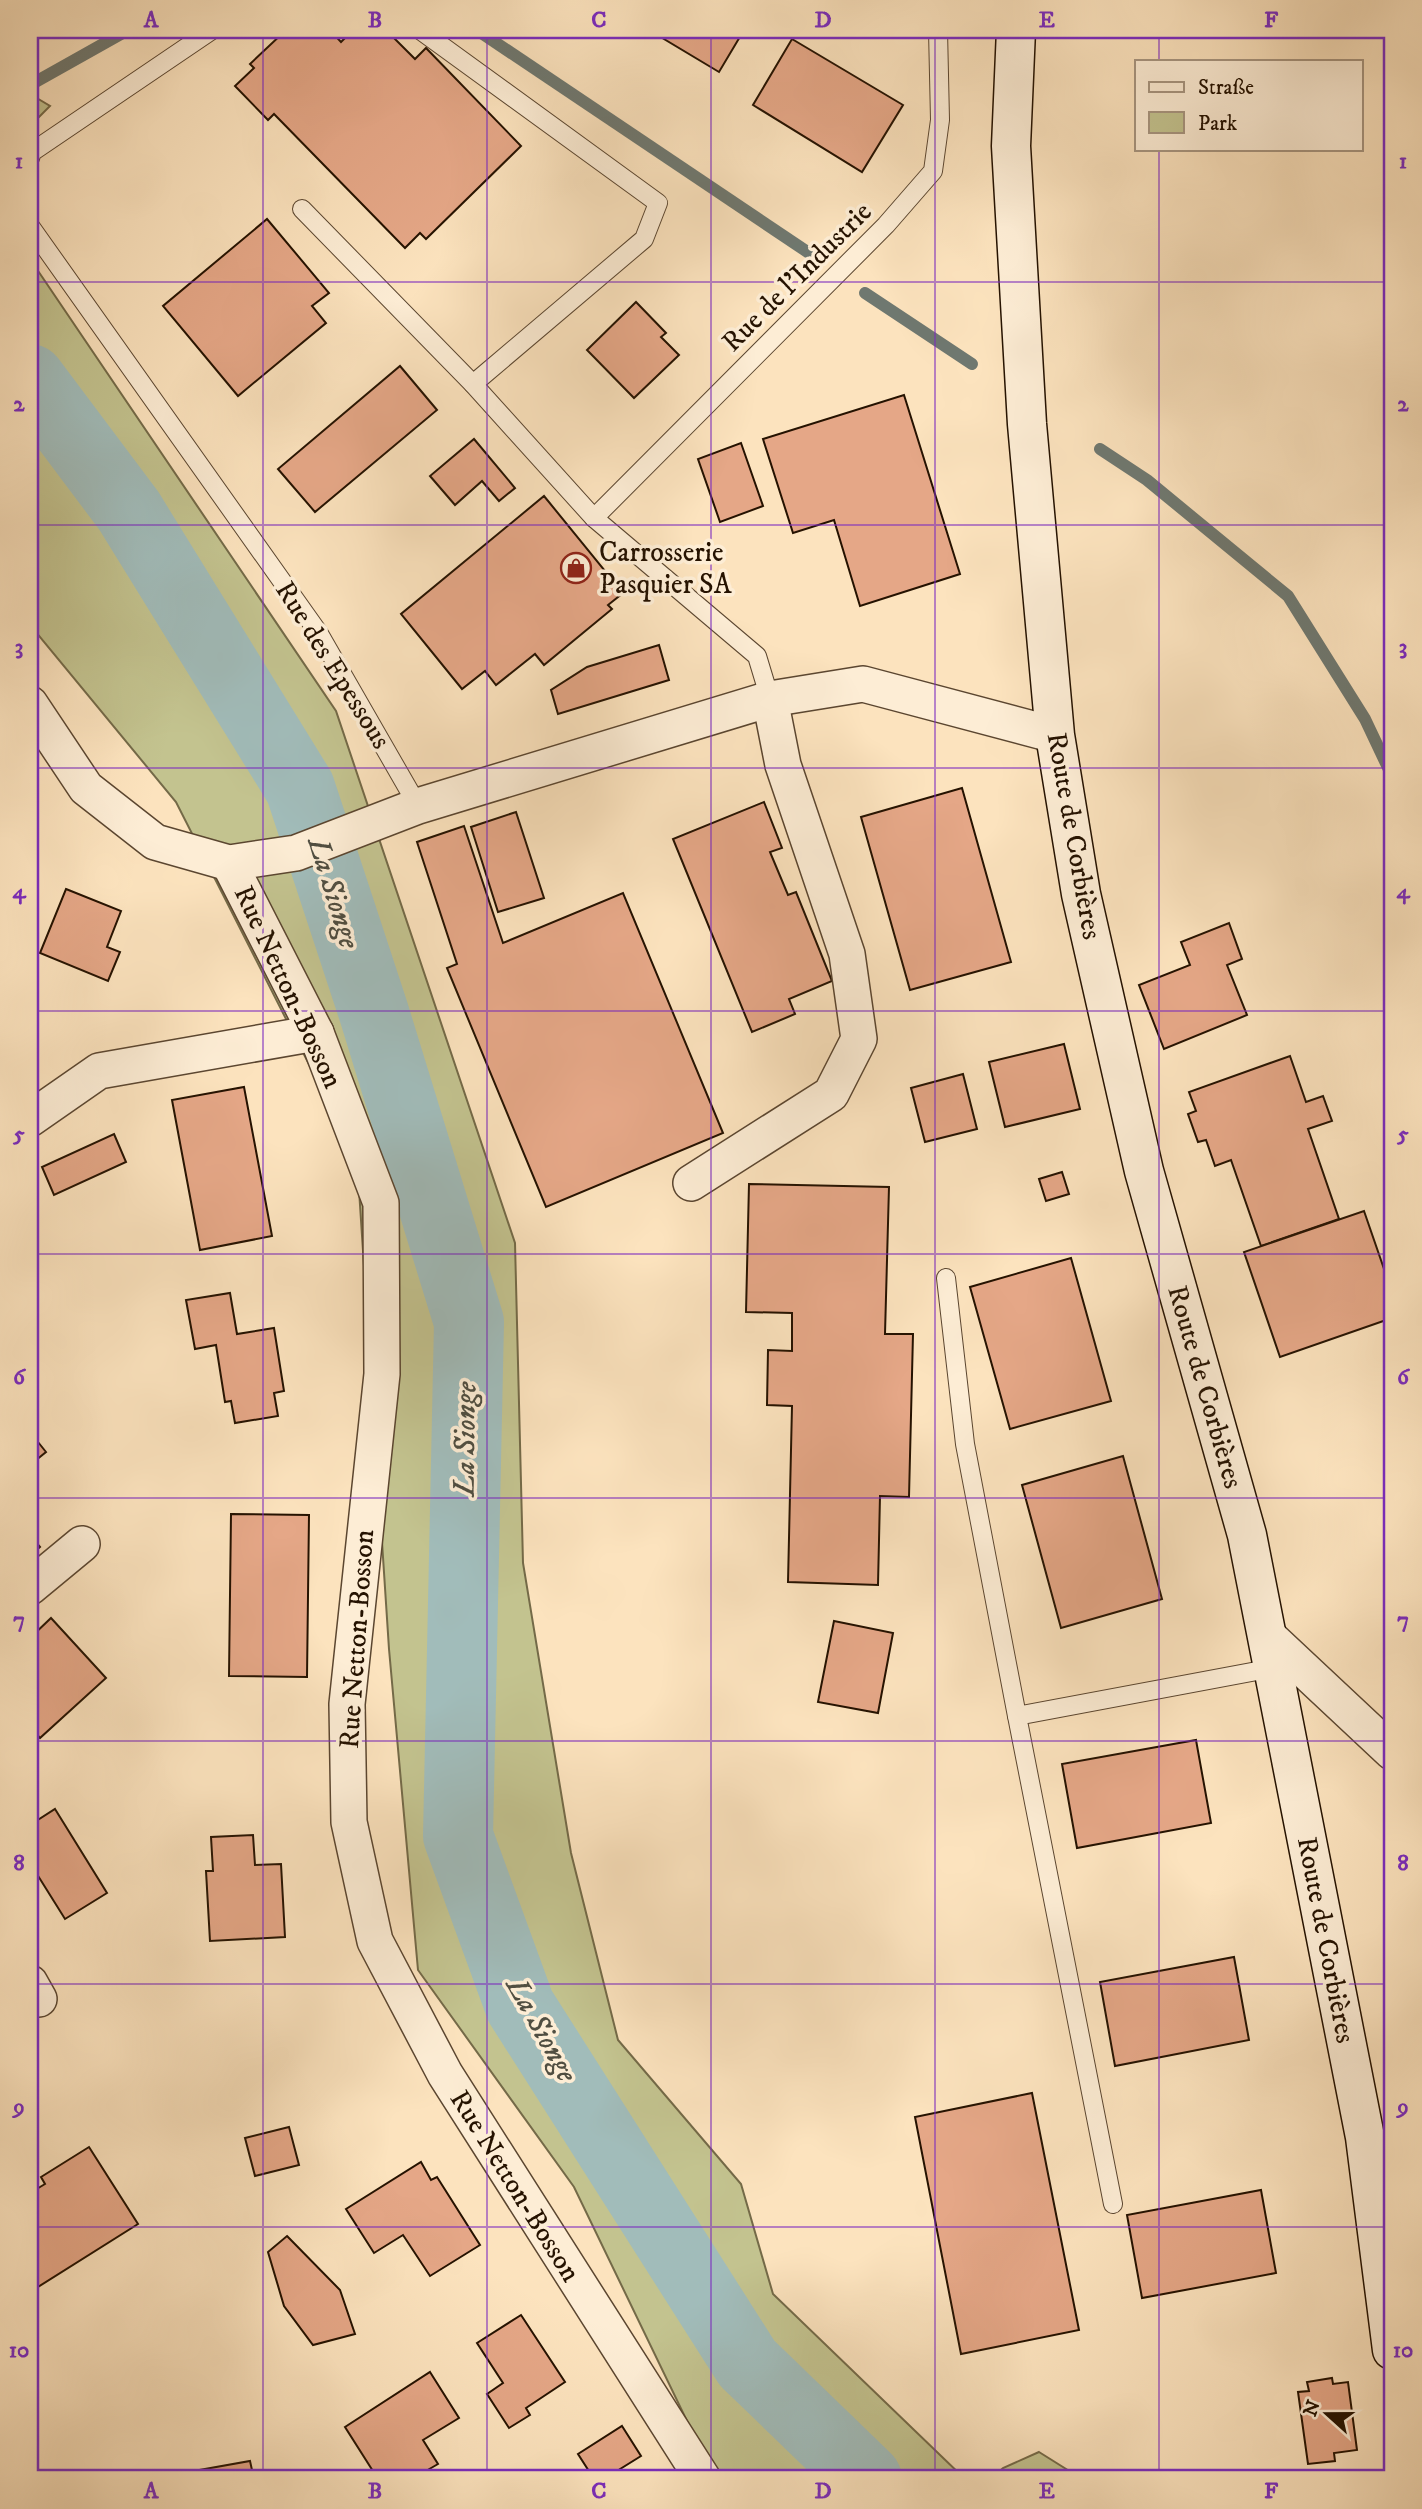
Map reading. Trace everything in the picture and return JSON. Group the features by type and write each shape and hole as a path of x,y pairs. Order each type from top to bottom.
{"main road":[{"name":"Route de Corbières","path":"1016,30 1010,146 1027,424 1055,735 1081,894 1144,1171 1247,1535 1365,2137 1392,2350"}],"street":[{"path":"30,704 86,788 155,842 229,863 296,853 418,806 770,699 863,684 1055,735"},
{"path":"691,1183 831,1094 859,1039 848,954 783,765 770,699"},
{"name":"Rue Netton-Bosson","path":"229,863 316,1033 381,1203 382,1374 347,1704 349,1822 375,1941 445,2074 702,2479"},
{"path":"30,1119 99,1071 316,1033"},
{"path":"30,1587 82,1544"},
{"path":"1269,1651 1392,1752"}],"lane":[{"path":"30,158 32,152 212,30"},
{"path":"419,30 658,203 644,239 473,384"},
{"name":"Rue de l'Industrie","path":"594,518 886,225 933,171 940,120 938,30"},
{"path":"302,209 473,384 594,518 757,656 770,699"},
{"name":"Rue des Epessous","path":"30,226 318,632 418,806"},
{"path":"946,1278 965,1444 1113,2204"},
{"path":"1017,1716 1269,1651"}],"green space":[{"path":"30,94 50,106 30,126"},
{"path":"30,259 336,711 515,1243 523,1563 571,1853 618,2040 741,2184 773,2294 965,2479 715,2479 574,2187 418,1970 389,1649 357,1159 176,802 30,625"},
{"path":"1039,2452 1082,2479 991,2479 1003,2468"}],"building":[{"path":"286,30 330,30 341,42 353,30 386,30 415,59 426,48 521,146 426,239 420,233 405,248 274,114 268,120 235,86 254,68 250,64"},
{"path":"649,30 744,30 719,72"},
{"path":"792,39 903,105 862,172 753,105"},
{"path":"267,219 329,293 312,306 326,323 238,396 163,306"},
{"path":"636,302 666,333 661,337 679,355 634,398 587,350"},
{"path":"400,366 437,410 315,512 278,469"},
{"path":"904,395 960,574 860,606 834,520 793,533 763,439"},
{"path":"474,439 515,488 499,501 482,481 455,505 430,476"},
{"path":"741,443 763,506 720,522 698,459"},
{"path":"544,496 623,593 608,605 612,609 544,665 535,654 496,685 485,671 462,689 401,614"},
{"path":"659,645 669,680 558,714 551,690 587,667"},
{"path":"962,788 1011,962 910,990 861,817"},
{"path":"764,802 782,848 770,852 788,895 796,892 832,981 789,999 795,1014 752,1032 673,839"},
{"path":"516,812 544,898 498,912 471,827"},
{"path":"464,826 503,943 623,893 723,1133 546,1207 447,968 457,964 417,842"},
{"path":"66,889 121,911 107,947 120,952 108,981 40,953"},
{"path":"1229,923 1242,959 1227,965 1247,1015 1164,1049 1139,985 1190,965 1181,942"},
{"path":"1064,1044 1080,1109 1005,1127 989,1062"},
{"path":"1290,1056 1306,1102 1323,1096 1332,1121 1308,1129 1339,1219 1261,1246 1231,1160 1215,1166 1206,1140 1198,1142 1188,1114 1196,1111 1189,1092"},
{"path":"963,1074 977,1129 925,1142 911,1088"},
{"path":"244,1087 272,1236 200,1250 172,1100"},
{"path":"114,1134 126,1162 54,1195 42,1167"},
{"path":"1062,1172 1069,1194 1046,1201 1039,1179"},
{"path":"749,1184 889,1187 885,1334 913,1334 909,1497 880,1496 878,1585 788,1582 792,1406 767,1405 768,1350 792,1351 792,1313 746,1312"},
{"path":"1364,1211 1392,1292 1392,1318 1280,1357 1244,1252"},
{"path":"1071,1258 1111,1401 1010,1429 970,1287"},
{"path":"230,1293 237,1334 274,1328 284,1391 274,1393 278,1416 235,1423 231,1401 225,1402 216,1345 195,1349 186,1300"},
{"path":"30,1432 46,1452 30,1465"},
{"path":"1123,1456 1162,1599 1061,1628 1022,1485"},
{"path":"231,1514 309,1515 307,1677 229,1676"},
{"path":"30,1535 40,1547 30,1556"},
{"path":"51,1618 106,1678 40,1738 30,1727 30,1638"},
{"path":"834,1621 893,1633 878,1713 818,1702"},
{"path":"1196,1740 1211,1823 1077,1848 1062,1764"},
{"path":"55,1809 107,1893 65,1919 30,1863 30,1825"},
{"path":"253,1835 255,1865 281,1864 285,1937 210,1941 206,1871 213,1871 211,1837"},
{"path":"1234,1957 1249,2040 1115,2066 1100,1982"},
{"path":"1032,2093 1079,2330 961,2354 915,2117"},
{"path":"289,2127 299,2165 255,2176 245,2138"},
{"path":"89,2147 138,2224 30,2292 30,2193 45,2184 41,2177"},
{"path":"421,2162 431,2180 437,2177 480,2245 430,2276 403,2235 374,2253 346,2209"},
{"path":"1261,2190 1276,2273 1142,2298 1127,2215"},
{"path":"287,2236 340,2290 355,2334 313,2345 284,2306 268,2252"},
{"path":"521,2315 565,2382 526,2408 530,2415 509,2428 487,2394 503,2383 477,2343"},
{"path":"430,2372 459,2418 423,2440 438,2464 412,2479 378,2479 345,2427"},
{"path":"1332,2378 1333,2384 1348,2382 1357,2450 1334,2453 1335,2461 1308,2464 1298,2392 1309,2391 1307,2382"},
{"path":"622,2426 641,2456 604,2479 594,2479 578,2454"},
{"path":"250,2461 254,2479 149,2479"},
{"path":"1293,2472 1294,2479 1259,2477"}],"waterway":[{"path":"30,85 128,30"},
{"path":"477,30 812,255"},
{"path":"865,293 972,364"},
{"name":"La Sionge","path":"30,379 129,511 300,788 374,1013 469,1322 458,1836 520,2006 747,2363 867,2479"},
{"path":"1100,449 1147,480 1288,596 1365,719 1392,776"}],"place":[{"name":"Carrosserie Pasquier SA","path":"576,568"}]}
